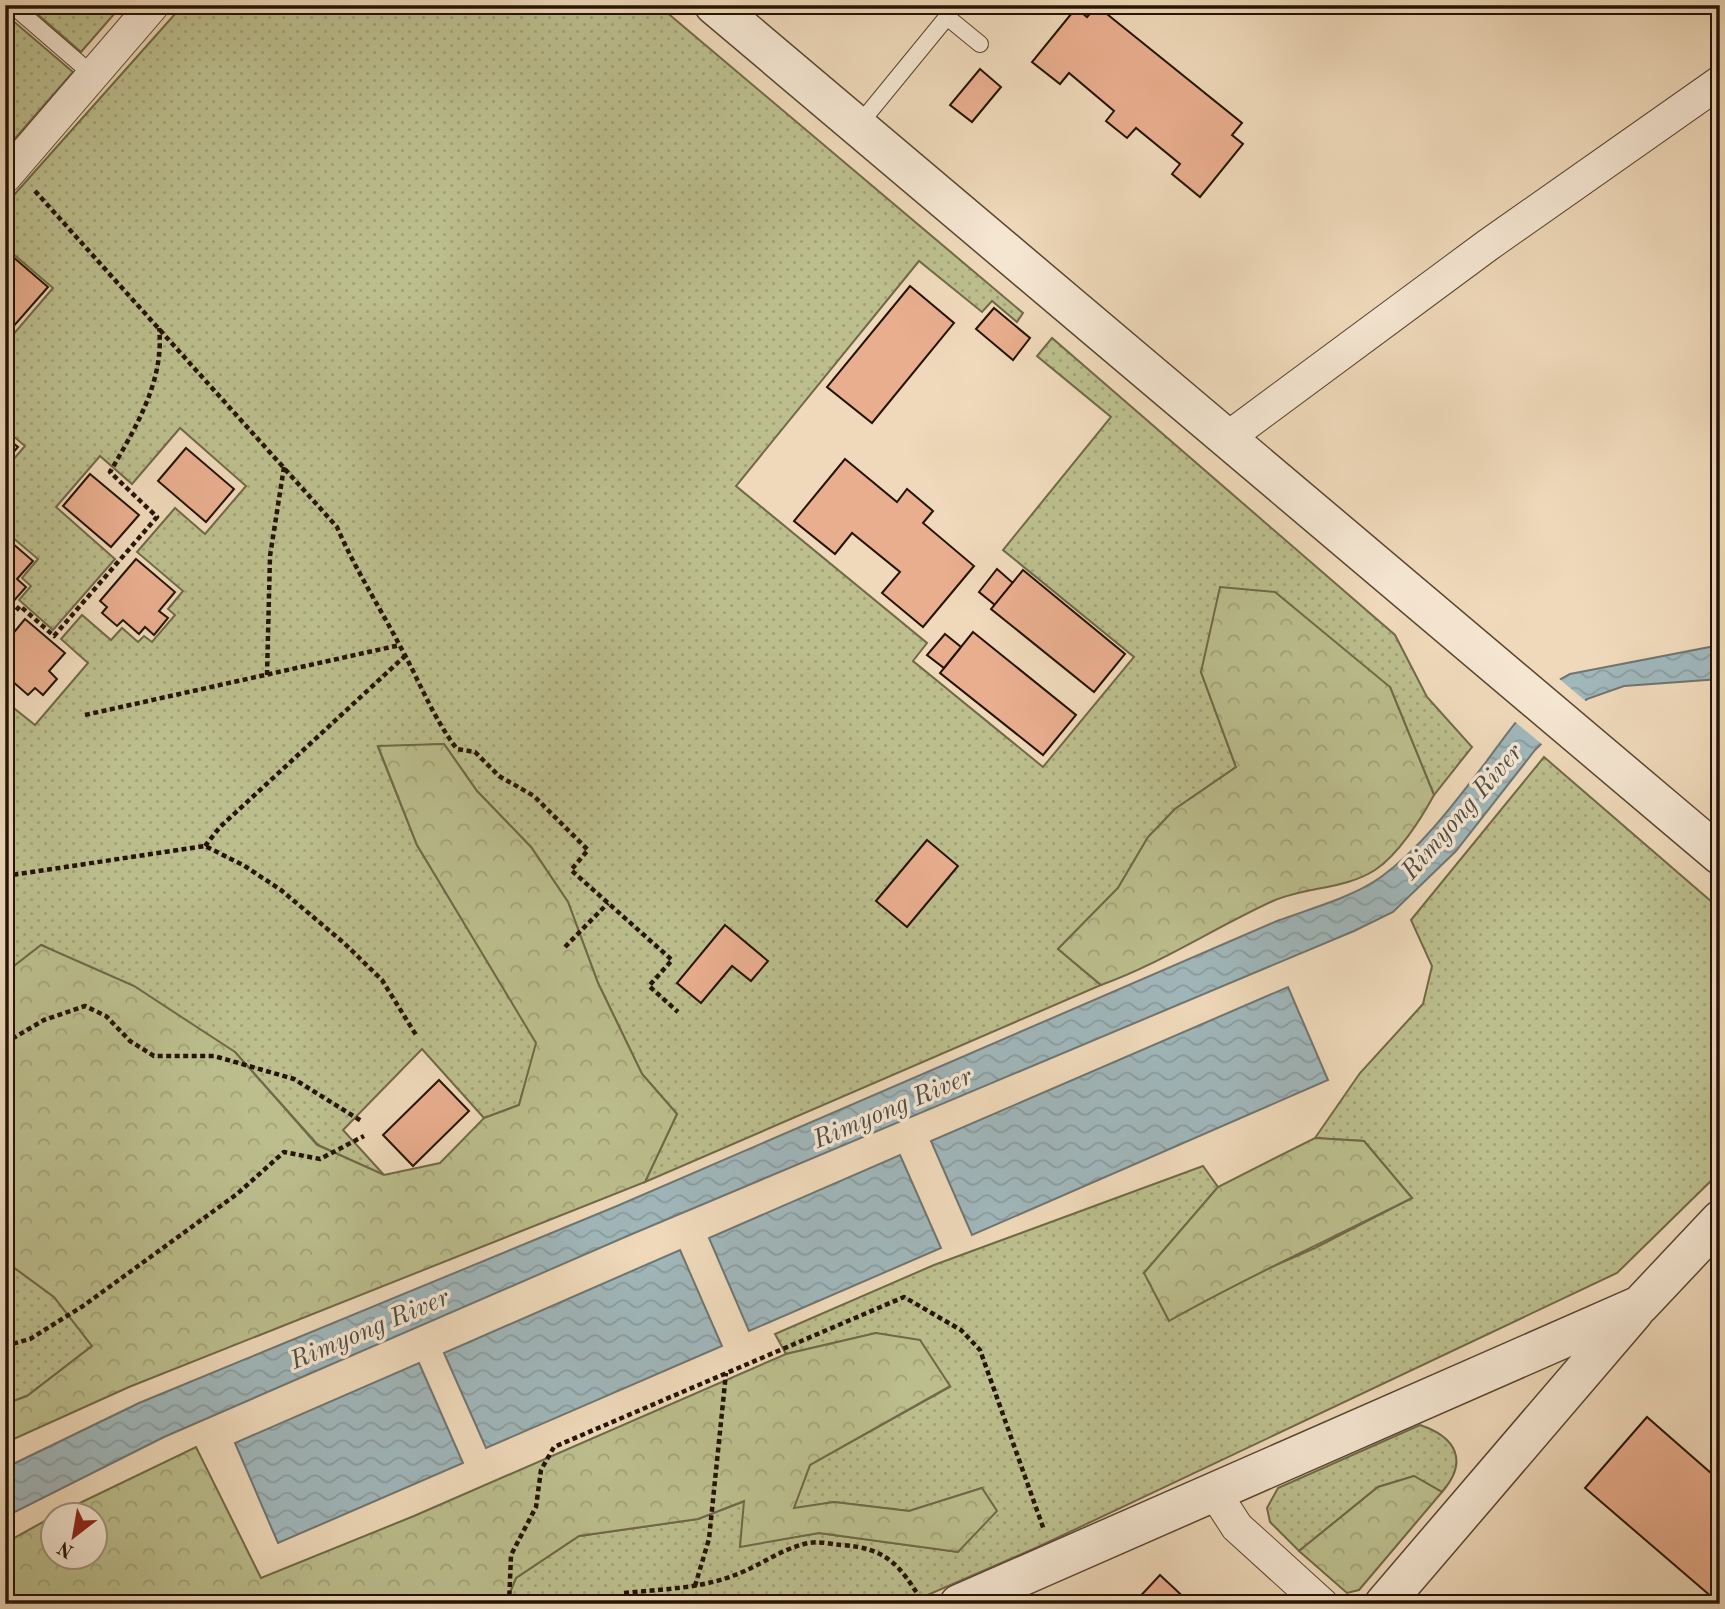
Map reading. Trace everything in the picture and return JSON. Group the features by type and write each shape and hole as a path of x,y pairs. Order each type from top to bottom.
{"street":[{"path":"10,172 153,5"},
{"path":"714,5 1712,848"},
{"path":"1226,439 1488,245 1720,82"},
{"path":"1384,1604 1640,1305 1720,1220"},
{"path":"959,1604 1213,1490 1640,1305"},
{"path":"1213,1490 1237,1527 1322,1604"}],"lane":[{"path":"12,5 93,75"},
{"path":"857,127 947,17 980,44"}],"path":[{"path":"10,172 159,327 338,527 354,566 400,645 443,731 457,749 475,752 499,776 534,796 588,850 571,870 672,960 649,986 678,1012"},
{"path":"5,623 20,606 54,636 157,517 110,472 139,421 151,389 162,349 159,327"},
{"path":"267,674 270,556 285,465"},
{"path":"85,715 400,645"},
{"path":"205,846 220,827 405,656"},
{"path":"5,876 205,846 243,865 281,890 344,943 382,980 416,1035"},
{"path":"565,947 608,903"},
{"path":"5,1043 44,1020 85,1006 106,1016 130,1041 154,1056 214,1056 294,1079 363,1122"},
{"path":"5,1346 30,1339 83,1306 237,1194 284,1152 320,1159 364,1136"},
{"path":"509,1604 511,1555 536,1507 541,1470 554,1447 904,1297 961,1330 980,1350 1041,1523 1058,1559"},
{"path":"695,1587 709,1539 726,1373"},
{"path":"624,1593 695,1587 736,1575 771,1557 810,1542 853,1546 882,1553 904,1571 923,1604"}],"green space":[{"path":"27,5 122,5 81,52"},
{"path":"183,5 658,5 1023,313 1017,322 992,301 982,312 919,261 736,486 927,643 913,661 1043,767 1134,657 1003,550 1111,417 1037,356 1052,338 1395,635 1427,697 1472,747 1434,795 1390,687 1201,672 1236,767 1175,809 1148,837 1118,888 1058,949 1101,985 645,1182 677,1114 642,1074 598,983 568,902 531,847 477,791 444,744 378,747 417,845 537,1043 519,1105 484,1118 422,1049 343,1130 384,1175 318,1145 235,1052 42,945 5,973 5,701 35,725 88,663 61,639 82,615 111,640 122,628 138,642 144,636 152,642 175,615 168,609 183,591 137,552 175,508 205,534 246,486 180,428 132,484 100,456 56,507 115,559 53,630 19,600 31,586 22,578 38,559 5,531 5,469 25,446 5,429 5,344 53,288 5,247 5,205"},
{"path":"5,14 73,72 5,150"},
{"path":"1220,587 1275,592 1390,687 1434,795 1400,846 1375,870 1351,881 1273,901 1145,966 1101,985 1058,949 1118,888 1148,837 1175,809 1236,767 1201,672"},
{"path":"444,744 477,791 531,847 568,902 598,983 642,1074 677,1114 645,1182 129,1387 5,1443 5,1404 27,1396 92,1346 54,1297 5,1261 5,973 41,945 134,986 235,1052 317,1145 384,1175 440,1163 484,1118 519,1105 536,1043 417,845 378,746"},
{"path":"1544,757 1720,909 1720,1172 1617,1273 1040,1546 907,1604 505,1604 516,1578 579,1536 698,1519 745,1501 740,1546 819,1533 958,1552 982,1488 909,1511 834,1502 793,1509 810,1465 950,1387 876,1333 786,1354 775,1334 934,1265 1203,1166 1218,1187 1144,1273 1237,1282 1315,1248 1412,1198 1364,1141 1315,1138 1360,1073 1423,1004 1432,966 1411,920"},
{"path":"1315,1138 1364,1141 1412,1198 1259,1273 1169,1321 1144,1273 1218,1187"},
{"path":"5,1261 54,1297 92,1346 27,1396 5,1404"},
{"path":"876,1333 920,1340 950,1386 810,1465 794,1508 834,1502 909,1511 982,1488 997,1511 958,1552 819,1533 740,1547 744,1501 698,1519 579,1536 516,1578 505,1604 5,1604 5,1543 38,1525 38,1570 108,1570 108,1500 86,1500 196,1447 261,1578 414,1516 786,1354"},
{"path":"1420,1425 1442,1436 1455,1451 1455,1470 1442,1492 1414,1476 1378,1487 1299,1551 1270,1522 1267,1508 1278,1488"},
{"path":"1414,1476 1442,1492 1359,1590 1347,1593 1299,1551 1378,1487"}],"water":[{"name":"Rimyong River","path":"1720,645 1720,679 1624,686 1587,699 1535,750 1456,851 1393,912 1354,931 632,1234 164,1437 5,1517 5,1468 139,1403 617,1206 1277,921 1357,891 1381,877 1424,838 1534,701 1557,681 1570,674"},
{"path":"1288,987 1328,1080 972,1235 931,1141"},
{"path":"900,1155 941,1248 749,1331 709,1238"},
{"path":"680,1250 722,1346 486,1448 444,1353"},
{"path":"419,1363 463,1463 278,1543 235,1443"}],"pier":[{"path":"1557,677 1588,703 1544,746 1514,721"}],"building":[{"path":"1097,6 1242,123 1232,135 1243,144 1200,197 1172,174 1180,164 1136,128 1127,138 1106,121 1114,111 1069,73 1060,84 1032,62 1076,8 1087,17"},
{"path":"980,69 1001,87 972,122 950,105"},
{"path":"5,250 48,287 13,327 5,321"},
{"path":"910,286 954,323 872,423 827,387"},
{"path":"994,308 1030,338 1013,360 976,329"},
{"path":"5,437 18,447 5,462"},
{"path":"186,448 234,489 206,522 158,481"},
{"path":"845,459 897,502 907,489 933,511 923,523 974,566 923,627 882,593 900,572 852,533 835,554 794,521"},
{"path":"90,474 139,515 111,547 63,506"},
{"path":"5,537 33,561 17,579 26,587 12,603 5,598"},
{"path":"136,559 175,592 159,611 168,618 154,635 145,627 139,634 123,620 117,626 102,613 107,607 100,601"},
{"path":"997,569 1013,583 995,605 979,592"},
{"path":"1023,570 1125,654 1094,692 991,609"},
{"path":"25,619 65,653 49,671 57,679 43,695 35,688 28,695 12,681 5,686 5,643"},
{"path":"973,632 1076,715 1043,755 940,673"},
{"path":"945,634 961,647 944,668 927,655"},
{"path":"927,840 958,866 907,927 876,901"},
{"path":"725,925 768,961 751,981 732,966 701,1003 677,983"},
{"path":"439,1080 469,1111 413,1166 383,1135"},
{"path":"1647,1417 1720,1481 1720,1604 1585,1488"},
{"path":"1160,1575 1191,1604 1133,1604"}]}
